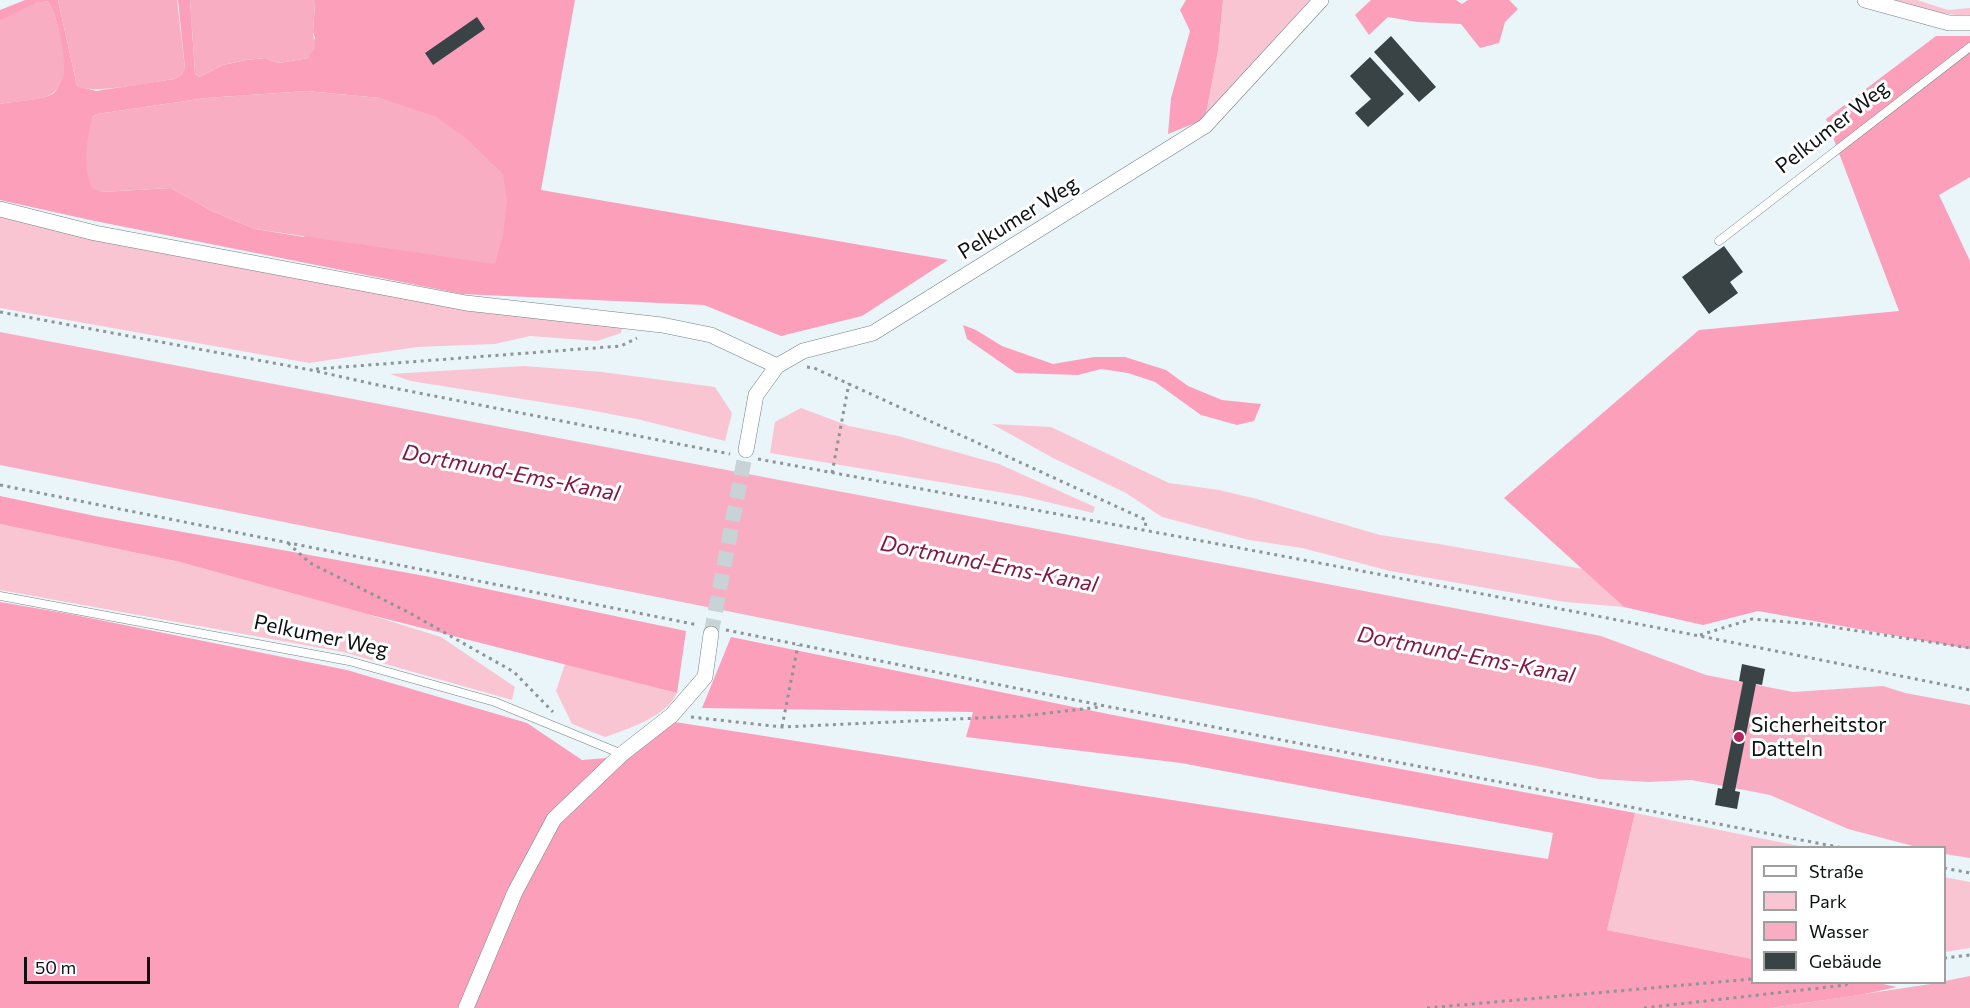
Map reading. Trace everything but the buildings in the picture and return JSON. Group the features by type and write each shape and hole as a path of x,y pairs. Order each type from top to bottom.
{"street":[{"name":"Pelkumer Weg","path":"750,454 756,395 777,366 803,351 873,333 1205,126 1321,0"},
{"path":"1865,0 1949,23 1970,23"},
{"path":"0,210 95,232 466,303 662,325 711,335 777,366"},
{"path":"466,1008 515,892 554,819 622,754 672,715 705,677 711,630"}],"lane":[{"name":"Pelkumer Weg","path":"1719,241 1970,47"},
{"name":"Pelkumer Weg","path":"0,596 349,661 495,702 622,754"}],"path":[{"path":"0,312 311,370 730,454"},
{"path":"311,370 621,346 662,325"},
{"path":"805,367 814,368 849,383 1146,520 1145,529"},
{"path":"832,473 849,383"},
{"path":"750,454 832,473 1145,529 1699,635 1970,690"},
{"path":"0,485 711,630 1833,846"},
{"path":"286,542 310,563 408,612 514,672 573,733"},
{"path":"1699,635 1752,619 1812,624 1970,648"},
{"path":"782,727 798,645"},
{"path":"672,715 782,727 1023,716 1105,706"},
{"path":"1946,868 1970,873"},
{"path":"1946,958 1970,955"},
{"path":"1427,1008 1751,979"},
{"path":"1644,1008 1847,984"}],"green space":[{"path":"1223,0 1312,0 1205,119 1218,51"},
{"path":"1890,0 1917,0 1948,10 1970,8 1970,17 1934,12"},
{"path":"0,216 622,327 621,333 597,341 530,336 495,344 417,347 309,363 0,308"},
{"path":"524,366 602,372 715,387 732,413 725,441 637,419 411,381 390,374"},
{"path":"801,408 849,426 898,436 999,464 1095,507 1093,513 1022,496 770,453 775,422"},
{"path":"992,424 1051,427 1169,483 1219,490 1257,499 1380,535 1583,569 1624,607 1565,602 1390,571 1302,548 1249,540 1162,517 1126,493 1053,458"},
{"path":"0,524 180,562 441,637 515,687 512,700 343,652 0,590"},
{"path":"565,664 677,693 672,701 656,715 605,737 572,724 556,691"},
{"path":"1635,813 1799,846 1751,846 1751,959 1607,930"},
{"path":"1946,877 1970,882 1970,948 1946,952"}],"shaded area":[{"path":"25,0 58,0 77,86 96,91 174,79 181,75 185,68 178,0 190,0 195,73 199,77 223,65 246,60 265,58 279,63 308,58 315,38 313,0 575,0 541,190 948,260 862,316 781,336 704,305 462,294 0,200 0,104 36,99 54,93 59,86 62,61 56,19 47,1 0,21 0,10","holes":["307,91 380,98 304,237 255,229 212,211 171,188 101,192 92,117 97,114 206,98"]},
{"path":"1186,0 1223,0 1218,51 1205,119 1168,134 1171,98 1190,31 1180,10"},
{"path":"1371,0 1456,0 1462,4 1468,0 1509,0 1518,9 1505,22 1499,43 1480,48 1461,24 1417,22 1388,17 1369,35 1355,15"},
{"path":"1936,36 1970,36 1970,177 1939,195 1970,261 1970,649 1758,611 1703,625 1624,607 1504,498 1699,330 1899,311 1826,119"},
{"path":"963,325 1002,346 1053,364 1094,357 1125,357 1166,370 1188,386 1222,400 1261,404 1254,421 1237,425 1201,415 1155,382 1128,373 1101,369 1078,375 1016,373 967,339"},
{"path":"0,496 95,516 425,576 686,631 677,693 367,614 180,562 0,524"},
{"path":"0,602 347,670 527,723 582,760 631,756 675,722 1548,859 1553,833 1181,763 966,737 973,712 702,708 731,637 1113,715 1635,813 1607,930 1751,959 1751,984 1883,984 1897,987 1860,995 1771,1008 0,1008"}],"water":[{"path":"58,0 177,0 185,68 181,75 174,79 123,87 95,89 77,86"},
{"path":"190,0 313,0 315,4 313,32 315,48 308,58 279,63 265,58 246,60 223,65 199,77 195,73"},
{"path":"47,1 54,14 62,45 64,72 61,83 50,95 0,104 0,21 37,2"},
{"path":"307,91 380,98 437,117 467,139 503,174 507,200 503,235 495,264 255,229 212,211 171,188 101,192 92,188 87,171 86,153 92,117 97,114 206,98"},
{"name":"Dortmund-Ems-Kanal","path":"0,332 1601,636 1706,675 1793,692 1883,686 1905,693 1970,705 1970,858 1946,854 1946,846 1913,846 1848,829 1770,795 1691,780 1649,782 1599,779 906,647 0,465"},
{"path":"1970,976 1970,1008 1771,1008 1931,984 1946,984 1946,981"}],"tunnel":[{"path":"711,634 746,450"}],"place":[{"name":"Sicherheitstor Datteln","path":"1739,737"}]}
